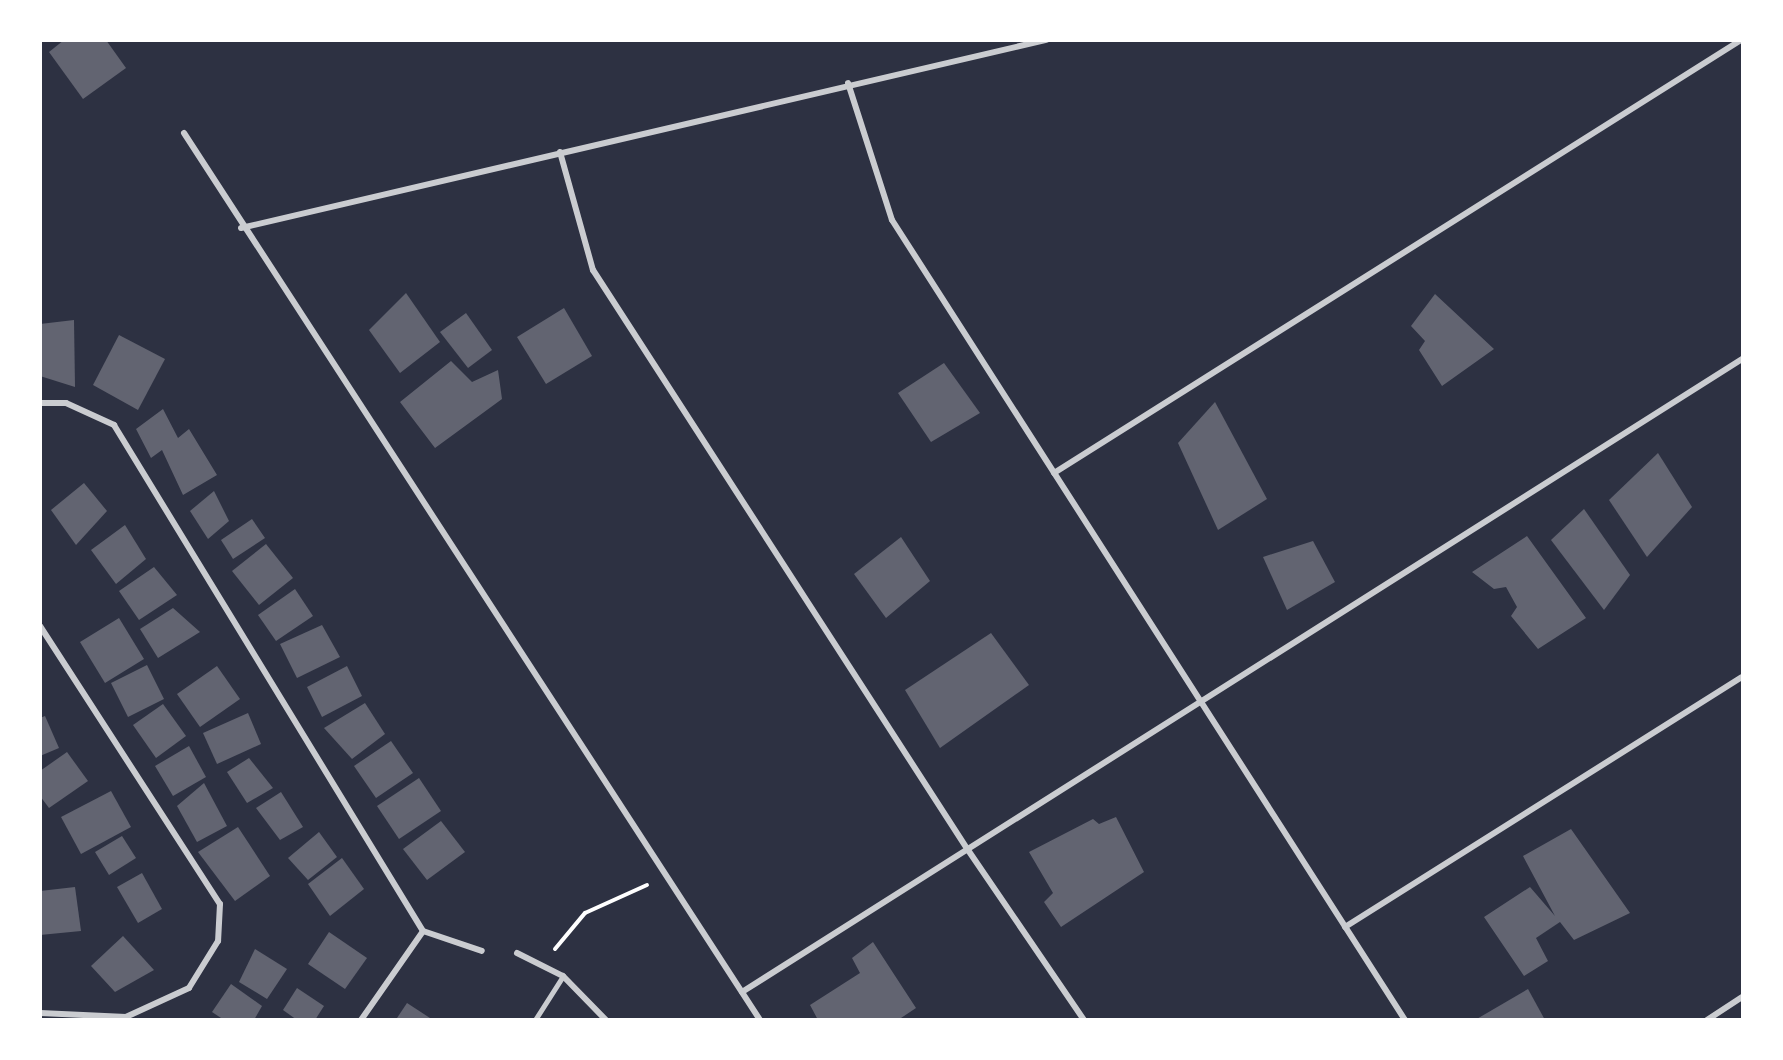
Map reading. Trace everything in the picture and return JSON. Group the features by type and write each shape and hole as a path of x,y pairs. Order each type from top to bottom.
{"street":[{"path":"241,228 848,83 1046,40"},
{"path":"1054,473 1741,40"},
{"path":"848,83 892,220 1203,701 1405,1020"},
{"path":"184,133 241,228 760,1020"},
{"path":"560,152 593,270 968,850 1084,1020"},
{"path":"742,992 1743,359"},
{"path":"40,403 66,403 114,425 423,931 482,951"},
{"path":"40,626 220,904 218,941 189,988 126,1018 40,1013"},
{"path":"1345,927 1743,677"},
{"path":"361,1020 423,931"},
{"path":"517,954 564,976 606,1020"},
{"path":"1707,1020 1743,997"}],"lane":[{"path":"535,1020 564,976"}],"path":[{"path":"545,967 567,929 585,913 659,881 675,889"}],"building":[{"path":"64,40 106,40 126,68 83,99 49,52"},
{"path":"406,293 440,342 400,373 369,330"},
{"path":"1435,294 1494,349 1442,386 1419,350 1425,341 1411,326"},
{"path":"564,308 592,356 546,384 517,337"},
{"path":"466,313 492,350 468,368 440,332"},
{"path":"74,320 75,387 40,376 40,324"},
{"path":"119,335 165,359 138,410 93,385"},
{"path":"451,361 472,382 498,370 502,399 435,448 400,402"},
{"path":"944,363 980,413 931,442 898,393"},
{"path":"1215,402 1267,499 1218,530 1178,443"},
{"path":"163,409 178,438 189,429 217,475 183,495 162,450 151,458 136,429"},
{"path":"1658,453 1692,507 1647,557 1609,500"},
{"path":"84,483 107,511 76,545 51,510"},
{"path":"214,491 229,521 208,539 190,511"},
{"path":"1584,509 1630,575 1604,610 1551,540"},
{"path":"252,519 265,538 233,559 221,540"},
{"path":"125,525 146,559 116,584 91,550"},
{"path":"1527,536 1586,618 1538,649 1511,616 1517,607 1506,587 1494,589 1472,572"},
{"path":"901,537 930,581 886,618 854,574"},
{"path":"1313,541 1335,582 1287,610 1263,557"},
{"path":"266,544 293,578 259,605 232,571"},
{"path":"154,567 177,595 139,620 119,591"},
{"path":"295,589 313,616 276,641 258,615"},
{"path":"173,608 200,632 158,658 140,629"},
{"path":"119,618 144,659 105,683 80,642"},
{"path":"322,625 340,657 297,678 280,644"},
{"path":"991,633 1029,685 940,748 905,690"},
{"path":"147,665 164,699 128,717 111,683"},
{"path":"217,666 240,699 200,727 177,694"},
{"path":"347,666 362,696 322,717 307,687"},
{"path":"365,703 385,734 352,759 324,728"},
{"path":"163,704 186,736 156,758 133,725"},
{"path":"248,713 261,744 217,764 203,733"},
{"path":"45,716 59,748 40,756 40,718"},
{"path":"391,741 413,773 376,798 354,766"},
{"path":"189,746 206,777 173,796 155,766"},
{"path":"67,752 88,781 49,808 40,796 40,771"},
{"path":"249,758 273,788 247,803 227,772"},
{"path":"419,778 441,811 399,839 377,806"},
{"path":"204,783 227,826 197,842 177,806"},
{"path":"111,791 131,827 81,854 61,817"},
{"path":"281,792 303,827 280,840 256,808"},
{"path":"1116,817 1144,872 1061,927 1044,902 1053,893 1029,852 1093,819 1099,824"},
{"path":"441,821 465,852 427,880 403,849"},
{"path":"238,827 270,876 235,901 198,852"},
{"path":"1571,829 1630,913 1574,940 1560,922 1536,938 1548,961 1524,976 1484,917 1530,887 1555,916 1523,856"},
{"path":"319,832 337,857 308,880 288,858"},
{"path":"122,836 136,858 109,875 95,852"},
{"path":"342,858 364,889 330,916 308,884"},
{"path":"142,873 162,909 138,923 117,887"},
{"path":"75,887 81,931 40,935 40,891"},
{"path":"329,932 367,958 345,989 308,964"},
{"path":"123,936 154,970 115,992 91,966"},
{"path":"873,942 916,1008 898,1020 818,1020 810,1005 860,973 852,958"},
{"path":"255,949 287,969 267,999 239,982"},
{"path":"231,984 262,1006 254,1020 224,1020 212,1012"},
{"path":"297,988 324,1006 315,1020 297,1020 283,1010"},
{"path":"1528,989 1545,1020 1475,1020"},
{"path":"407,1003 430,1018 429,1020 397,1018"}]}
